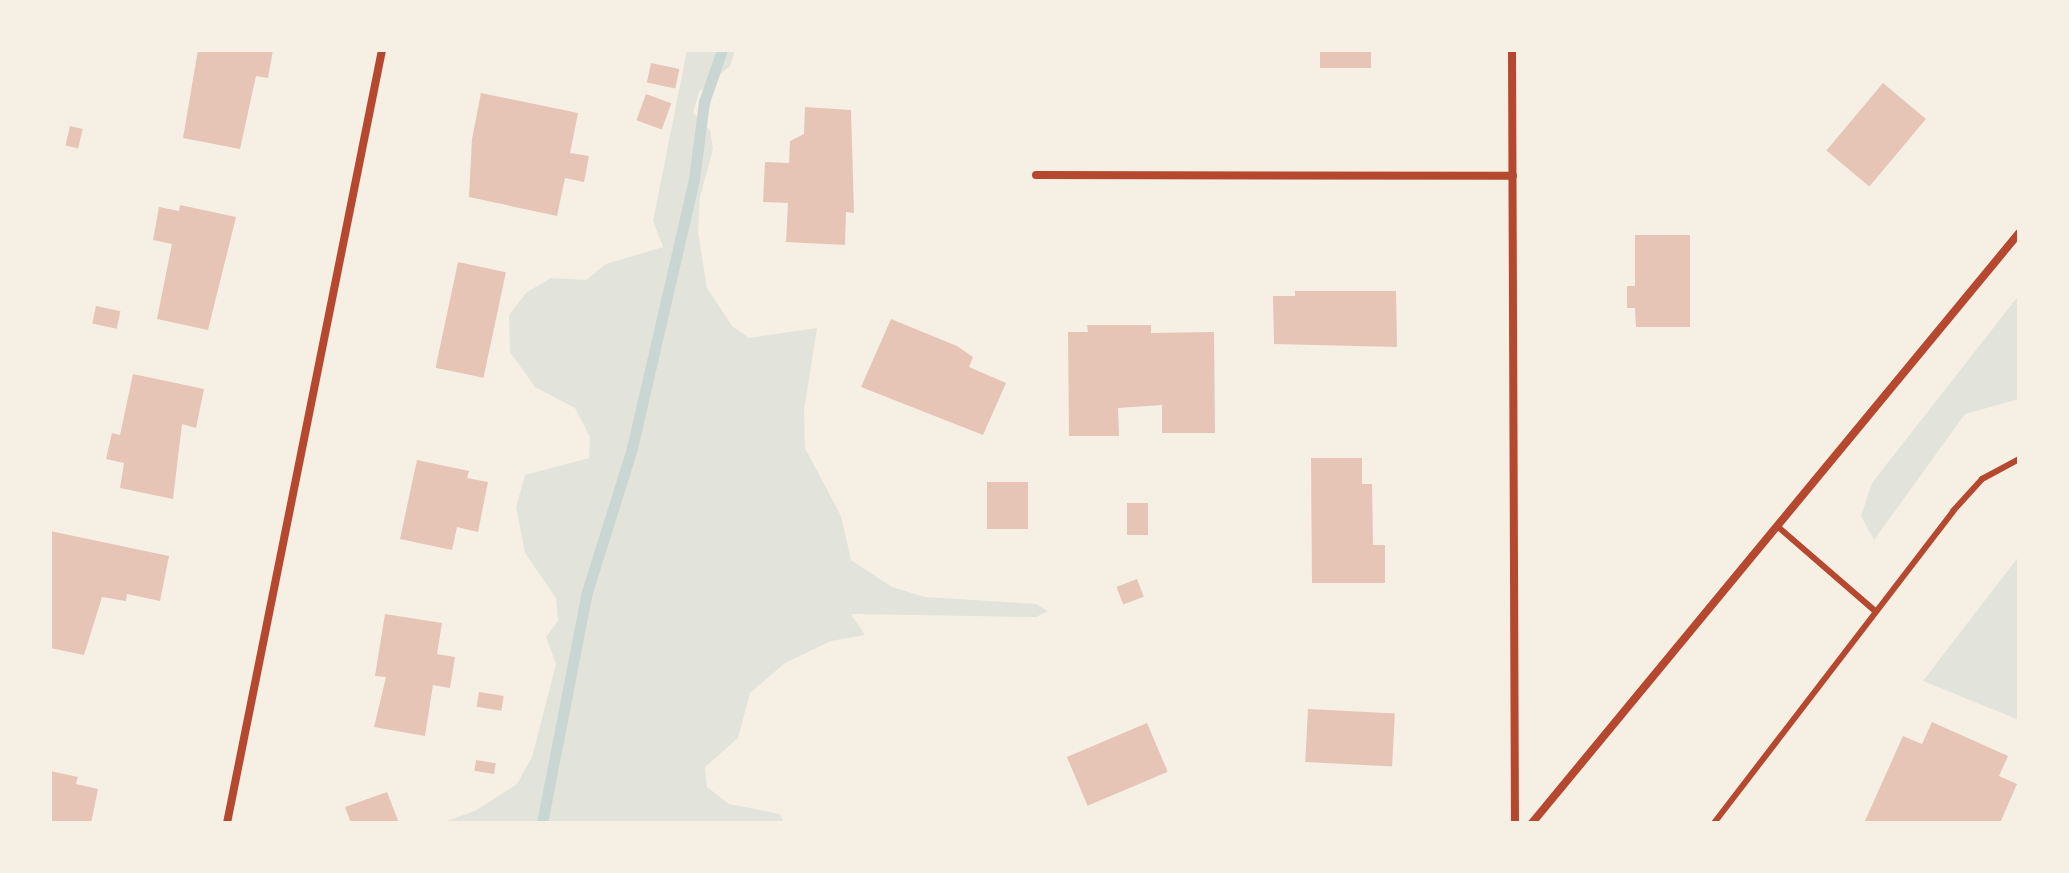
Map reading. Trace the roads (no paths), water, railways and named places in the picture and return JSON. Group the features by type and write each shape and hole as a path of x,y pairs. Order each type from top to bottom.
{"street":[{"path":"227,823 382,50"},
{"path":"1512,50 1515,823"},
{"path":"1036,175 1513,176"},
{"path":"1532,823 2019,233"}],"lane":[{"path":"1714,823 1875,611 1982,479 2019,459"},
{"path":"1777,526 1875,611"}],"waterway":[{"path":"542,823 587,592 632,448 694,179 704,102 722,50"}]}
